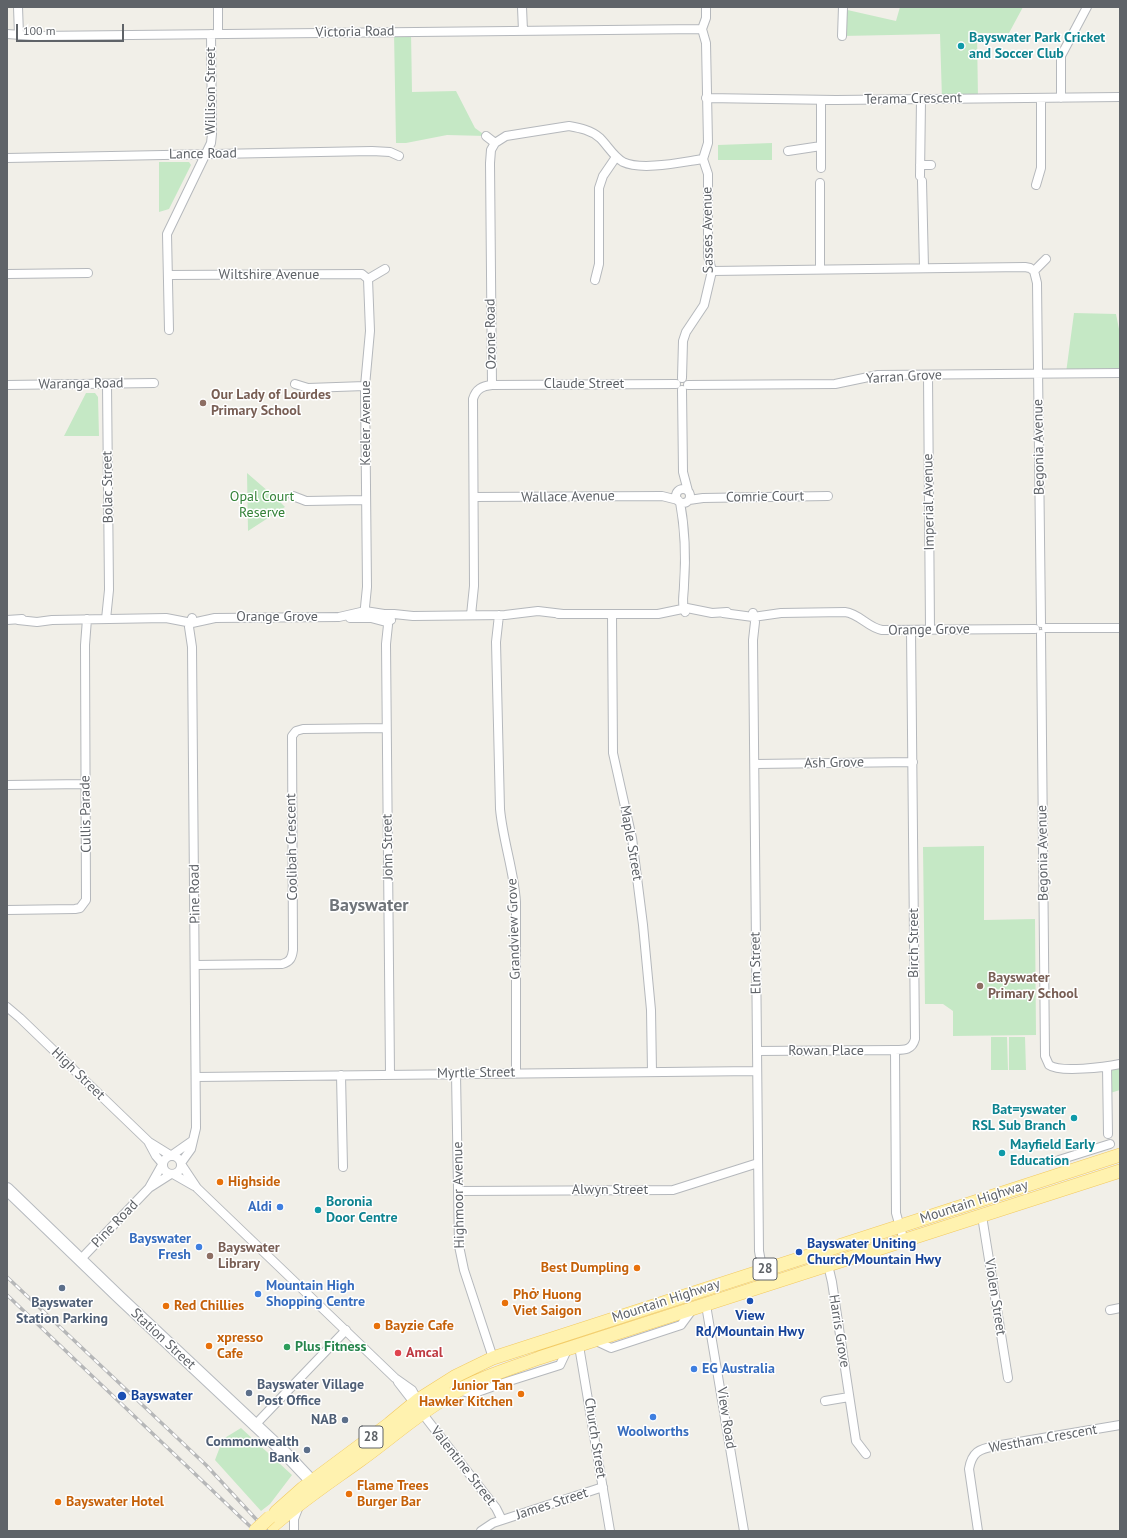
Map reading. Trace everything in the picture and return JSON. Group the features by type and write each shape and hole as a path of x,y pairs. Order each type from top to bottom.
{"main road":[{"name":"Mountain Highway","path":"255,1531 271,1524 300,1503 316,1485 389,1424 418,1406 456,1376 493,1358 1117,1156"},
{"name":"Mountain Highway","path":"418,1406 498,1373 1119,1172"},
{"name":"Station Street","path":"7,1189 254,1426 284,1452 316,1485"},
{"name":"Mountain Highway","path":"271,1524 303,1488 316,1485"}],"street":[{"path":"18,7 19,35"},
{"name":"Willison Street","path":"169,330 168,234 173,220 211,143 215,34 218,7"},
{"path":"522,7 523,31"},
{"name":"Sasses Avenue","path":"679,381 683,341 686,332 704,305 712,271 708,256 708,174 703,159 708,143 706,43 702,29 706,18 706,7"},
{"path":"842,36 843,7"},
{"path":"1060,98 1061,56 1087,7"},
{"name":"Victoria Road","path":"7,34 35,36 702,29"},
{"name":"Terama Crescent","path":"706,98 921,100 1120,97"},
{"path":"1036,185 1041,168 1041,98"},
{"path":"821,100 821,168"},
{"path":"921,100 920,164 924,268"},
{"path":"486,136 495,143 506,136 560,127 574,127 589,130 596,134 616,157 625,163 642,166 703,159"},
{"name":"Ozone Road","path":"474,615 473,398 481,388 492,386 490,163 491,150 495,143"},
{"path":"788,152 821,146"},
{"name":"Lance Road","path":"7,158 372,151 390,152 399,156"},
{"path":"595,280 599,264 599,188 603,176 616,157"},
{"path":"920,164 931,164"},
{"path":"820,183 820,269"},
{"path":"712,271 1025,267 1034,271 1046,259"},
{"path":"368,280 385,269"},
{"name":"Begonia Avenue","path":"1034,271 1037,280 1045,1056 1047,1064 1054,1068 1107,1067"},
{"path":"7,274 88,273"},
{"name":"Wiltshire Avenue","path":"168,275 362,274 368,280"},
{"name":"Keeler Avenue","path":"367,614 365,386 370,331 368,280"},
{"name":"Yarran Grove","path":"685,388 835,384 878,375 1120,373"},
{"name":"Imperial Avenue","path":"928,375 930,630"},
{"path":"679,381 687,380 685,388 683,472 685,609"},
{"name":"Claude Street","path":"492,386 679,381"},
{"name":"Waranga Road","path":"7,385 154,383"},
{"name":"Bolac Street","path":"106,384 109,619"},
{"path":"295,384 308,388 365,386"},
{"path":"293,496 306,501 366,500"},
{"name":"Comrie Court","path":"684,497 828,496"},
{"name":"Wallace Avenue","path":"474,497 684,497"},
{"name":"Orange Grove","path":"7,620 50,616 81,619 109,619 166,618 178,616 192,621 204,616 215,618 339,617 367,614 386,619 413,616 499,615 524,617 563,614 658,614 671,616 685,609 699,615 740,610 753,616 768,610 781,613 845,612 858,616 869,625 878,629 930,630 1120,628"},
{"name":"Maple Street","path":"612,614 613,753 632,838 643,925 651,1010 652,1072"},
{"name":"Grandview Grove","path":"499,615 496,642 500,810 502,831 515,883 516,902 516,1073"},
{"name":"Elm Street","path":"753,616 759,1251 768,1285"},
{"name":"Cullis Parade","path":"7,910 75,909 80,908 86,900 85,645 81,619"},
{"name":"John Street","path":"386,619 390,1074"},
{"name":"Pine Road","path":"181,1164 191,1149 196,1128 192,621"},
{"name":"Birch Street","path":"895,1050 908,1049 912,1046 915,1039 911,630"},
{"name":"Coolibah Crescent","path":"195,964 282,964 290,960 293,950 292,736 296,731 303,729 386,728"},
{"name":"Ash Grove","path":"754,764 913,762"},
{"path":"7,785 86,784"},
{"name":"High Street","path":"7,1007 149,1142 171,1155"},
{"path":"895,1050 896,1213 904,1241"},
{"name":"Rowan Place","path":"757,1051 895,1050"},
{"path":"1119,1172 1117,1156 1109,1139 1107,1067 1120,1064"},
{"name":"Myrtle Street","path":"196,1077 757,1070"},
{"name":"Highmoor Avenue","path":"456,1074 459,1246 461,1257 493,1358"},
{"path":"342,1075 343,1167"},
{"path":"1059,1160 1109,1139"},
{"path":"192,1141 164,1159 162,1164 165,1171 197,1188"},
{"name":"High Street","path":"149,1142 162,1164"},
{"path":"171,1155 178,1157 197,1188 395,1378 418,1406"},
{"name":"Alwyn Street","path":"458,1191 673,1190 758,1163"},
{"name":"Pine Road","path":"149,1188 162,1164"},
{"path":"172,1174 180,1169 181,1164"},
{"name":"Pine Road","path":"80,1260 149,1188 172,1174"},
{"name":"Violen Street","path":"982,1216 1008,1378"},
{"name":"Harris Grove","path":"828,1265 832,1282 856,1441 866,1454"},
{"name":"View Road","path":"706,1305 744,1531"},
{"path":"1110,1310 1120,1308"},
{"path":"254,1426 346,1330"},
{"name":"Church Street","path":"573,1348 603,1487 610,1531"},
{"path":"825,1401 849,1397"},
{"name":"Valentine Street","path":"418,1406 496,1508 502,1520"},
{"name":"Westham Crescent","path":"978,1531 968,1469 970,1460 978,1451 995,1446 1120,1425"},
{"name":"James Street","path":"481,1531 502,1520 603,1487"},
{"path":"294,1531 294,1519 300,1503"}],"green space":[{"path":"900,7 1023,7 1009,33 977,33 978,99 942,99 940,34 842,36 843,9 896,21"},
{"path":"394,32 411,32 412,92 456,91 475,128 486,136 447,135 406,143 396,143"},
{"path":"772,143 772,160 718,160 718,145"},
{"path":"159,162 189,162 191,165 169,209 159,212"},
{"path":"1074,313 1116,314 1120,334 1120,373 1066,373"},
{"path":"86,393 95,393 98,397 99,436 64,436"},
{"name":"Opal Court Reserve","path":"247,473 269,492 280,494 281,503 285,507 248,531"},
{"path":"984,846 984,920 1035,919 1036,1035 953,1036 953,1011 943,1004 925,1004 923,847"},
{"path":"991,1037 1007,1037 1008,1070 991,1070"},
{"path":"1009,1037 1025,1037 1026,1070 1009,1070"},
{"path":"1120,1064 1120,1090 1107,1094 1107,1067"},
{"path":"241,1428 292,1475 270,1504 261,1511 215,1460 223,1439"}],"railway":[{"path":"7,1277 206,1465 267,1531"},
{"path":"7,1295 255,1531"}],"place":[{"name":"Bayswater Park Cricket and Soccer Club","path":"961,46"},
{"name":"Our Lady of Lourdes Primary School","path":"203,403"},
{"name":"Bayswater Primary School","path":"980,986"},
{"name":"Bat=yswater RSL Sub Branch","path":"1074,1118"},
{"name":"Mayfield Early Education","path":"1002,1153"},
{"name":"Highside","path":"220,1182"},
{"name":"Aldi","path":"280,1207"},
{"name":"Boronia Door Centre","path":"318,1210"},
{"name":"Bayswater Fresh","path":"199,1247"},
{"name":"Bayswater Uniting Church/Mountain Hwy","path":"799,1252"},
{"name":"Bayswater Library","path":"210,1256"},
{"name":"Best Dumpling","path":"637,1268"},
{"name":"Bayswater Station Parking","path":"62,1288"},
{"name":"Mountain High Shopping Centre","path":"258,1294"},
{"name":"View Rd/Mountain Hwy","path":"750,1301"},
{"name":"Phở Huong Viet Saigon","path":"505,1303"},
{"name":"Red Chillies","path":"166,1306"},
{"name":"Bayzie Cafe","path":"377,1326"},
{"name":"xpresso Cafe","path":"209,1346"},
{"name":"Plus Fitness","path":"287,1347"},
{"name":"Amcal","path":"398,1353"},
{"name":"EG Australia","path":"694,1369"},
{"name":"Bayswater Village Post Office","path":"249,1393"},
{"name":"Junior Tan Hawker Kitchen","path":"521,1394"},
{"name":"Bayswater","path":"122,1396"},
{"name":"Woolworths","path":"653,1417"},
{"name":"NAB","path":"345,1420"},
{"name":"Commonwealth Bank","path":"307,1450"},
{"name":"Flame Trees Burger Bar","path":"349,1494"},
{"name":"Bayswater Hotel","path":"58,1502"}],"district":[{"name":"Bayswater","path":"369,906"}]}
